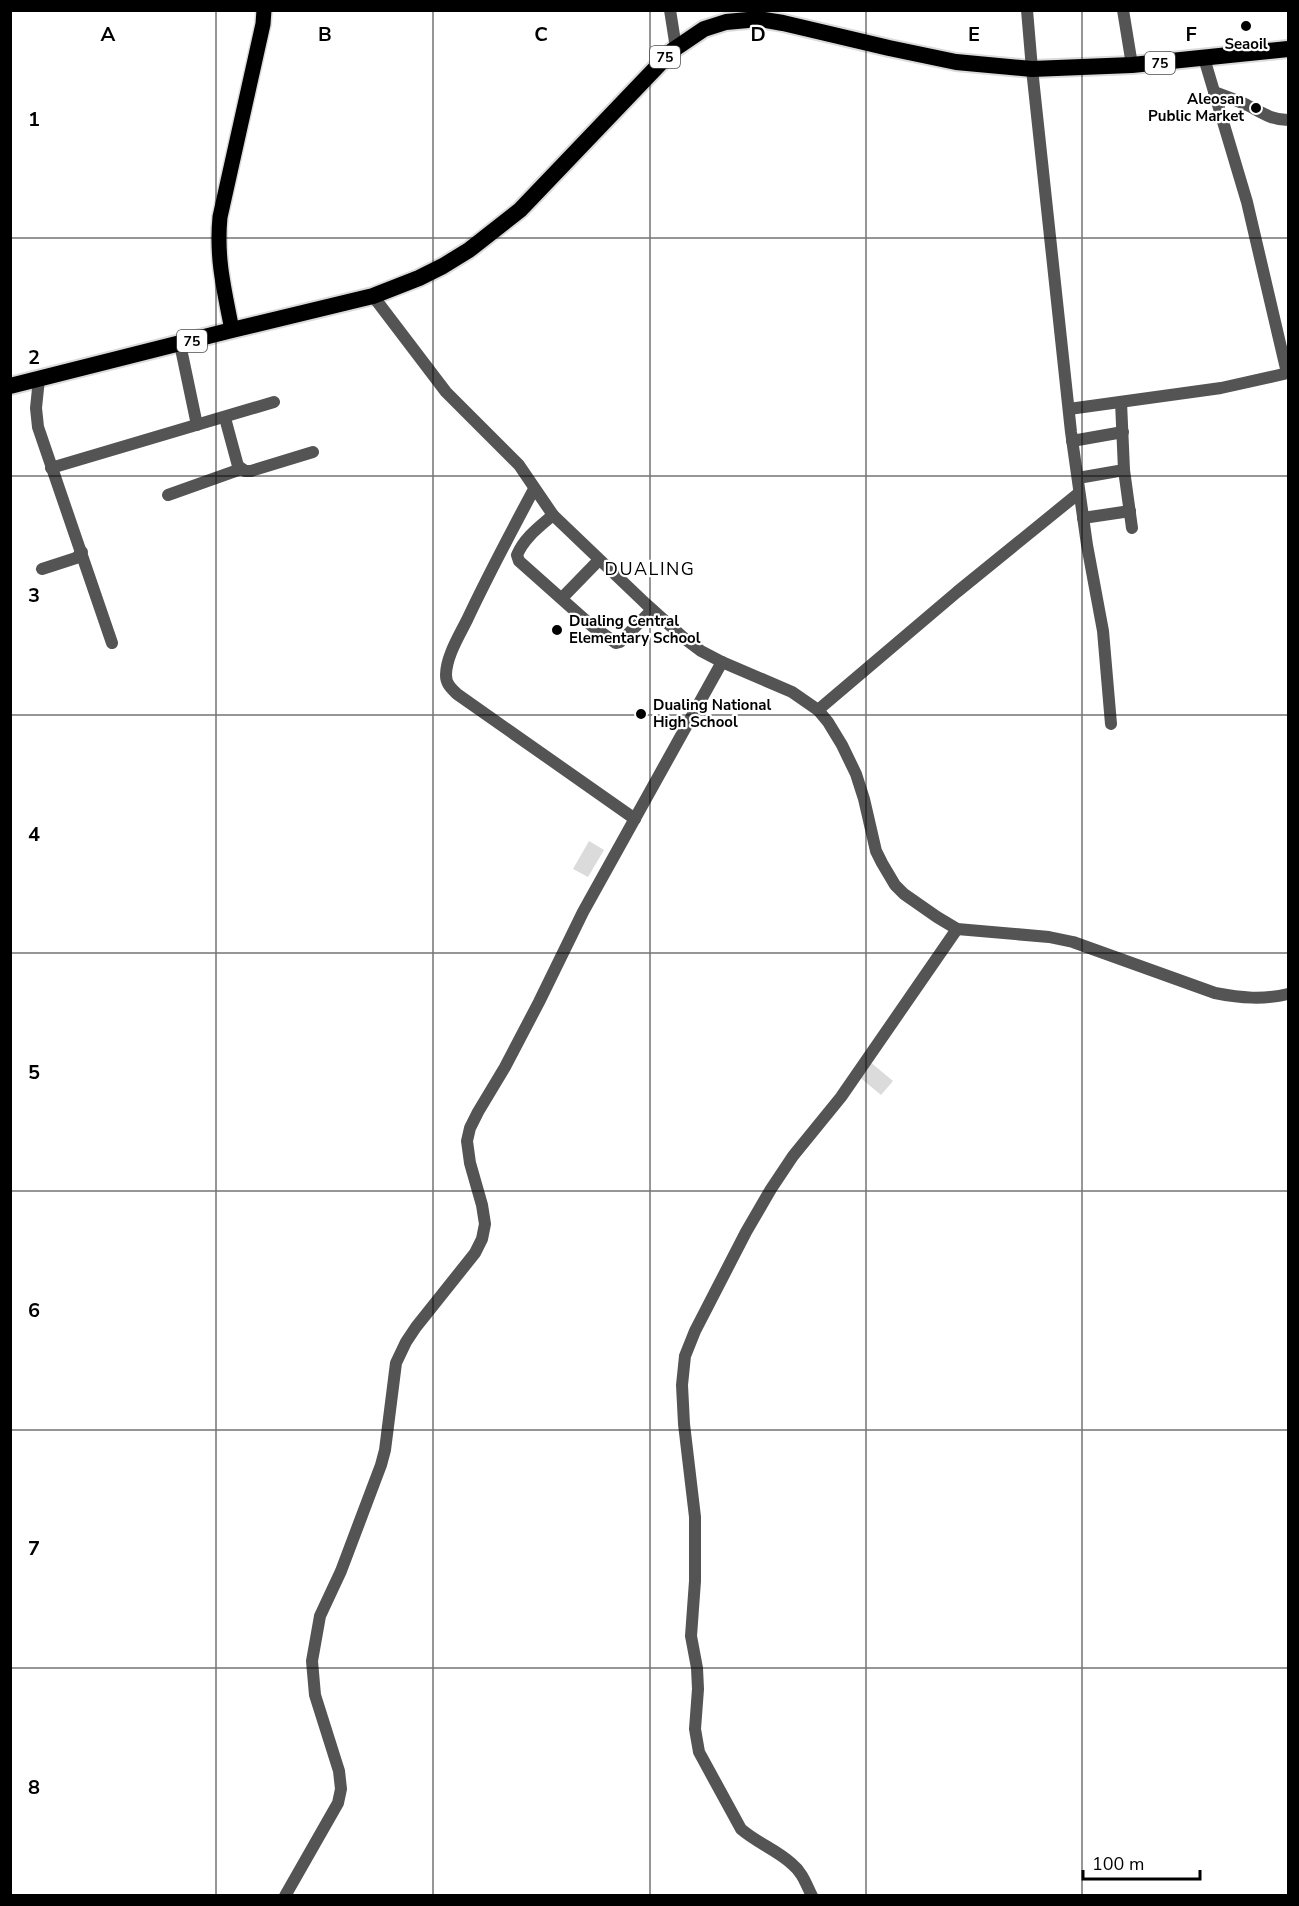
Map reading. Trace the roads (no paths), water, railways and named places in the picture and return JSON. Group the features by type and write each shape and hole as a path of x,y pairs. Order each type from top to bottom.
{"highway":[{"name":"75","path":"10,386 373,296 443,266 498,229 520,210 676,48 704,29 726,22 759,19 956,62 1032,69 1132,65 1288,49"}],"main road":[{"path":"231,330 219,261 220,217 263,24 264,10"}],"street":[{"path":"670,10 676,48"},
{"path":"1027,10 1072,441 1103,631 1111,724"},
{"path":"1123,10 1132,65"},
{"path":"1069,409 1221,388 1288,373 1247,202 1204,58"},
{"path":"1214,92 1246,105 1267,117 1288,120"},
{"path":"373,296 446,392 510,455 553,515 652,610 685,639 722,662 792,692 818,710 843,745 864,799 876,850 887,873 904,894 957,928 1049,937 1073,942 1215,993 1258,999 1288,994"},
{"path":"180,344 196,425"},
{"path":"39,379 36,408 38,428 112,643"},
{"path":"51,468 274,402"},
{"path":"1121,402 1124,470 1132,528"},
{"path":"225,418 241,469"},
{"path":"1072,441 1123,432"},
{"path":"168,495 241,469 251,471 313,452"},
{"path":"1078,478 1124,470"},
{"path":"534,489 488,576 451,654 446,677 448,685 457,694 635,819"},
{"path":"818,710 957,592 1079,493"},
{"path":"1083,518 1130,511"},
{"path":"553,515 528,537 517,555 519,561 592,626 615,643 620,642 652,610"},
{"path":"42,569 76,558 82,552"},
{"path":"562,598 599,560"},
{"path":"285,1896 334,1811 341,1789 339,1771 315,1695 312,1661 320,1616 341,1571 381,1465 396,1363 406,1342 475,1253 482,1239 485,1224 470,1163 467,1141 470,1128 505,1067 583,912 722,662"},
{"path":"812,1896 793,1864 741,1829 699,1752 696,1738 697,1668 690,1636 695,1581 695,1517 682,1385 685,1356 695,1331 771,1188 793,1156 841,1097 957,928"}],"place":[{"name":"Seaoil","path":"1246,26"},
{"name":"Aleosan Public Market","path":"1256,108"},
{"name":"Dualing Central Elementary School","path":"557,630"},
{"name":"Dualing National High School","path":"641,714"}],"district":[{"name":"DUALING","path":"650,569"}]}
